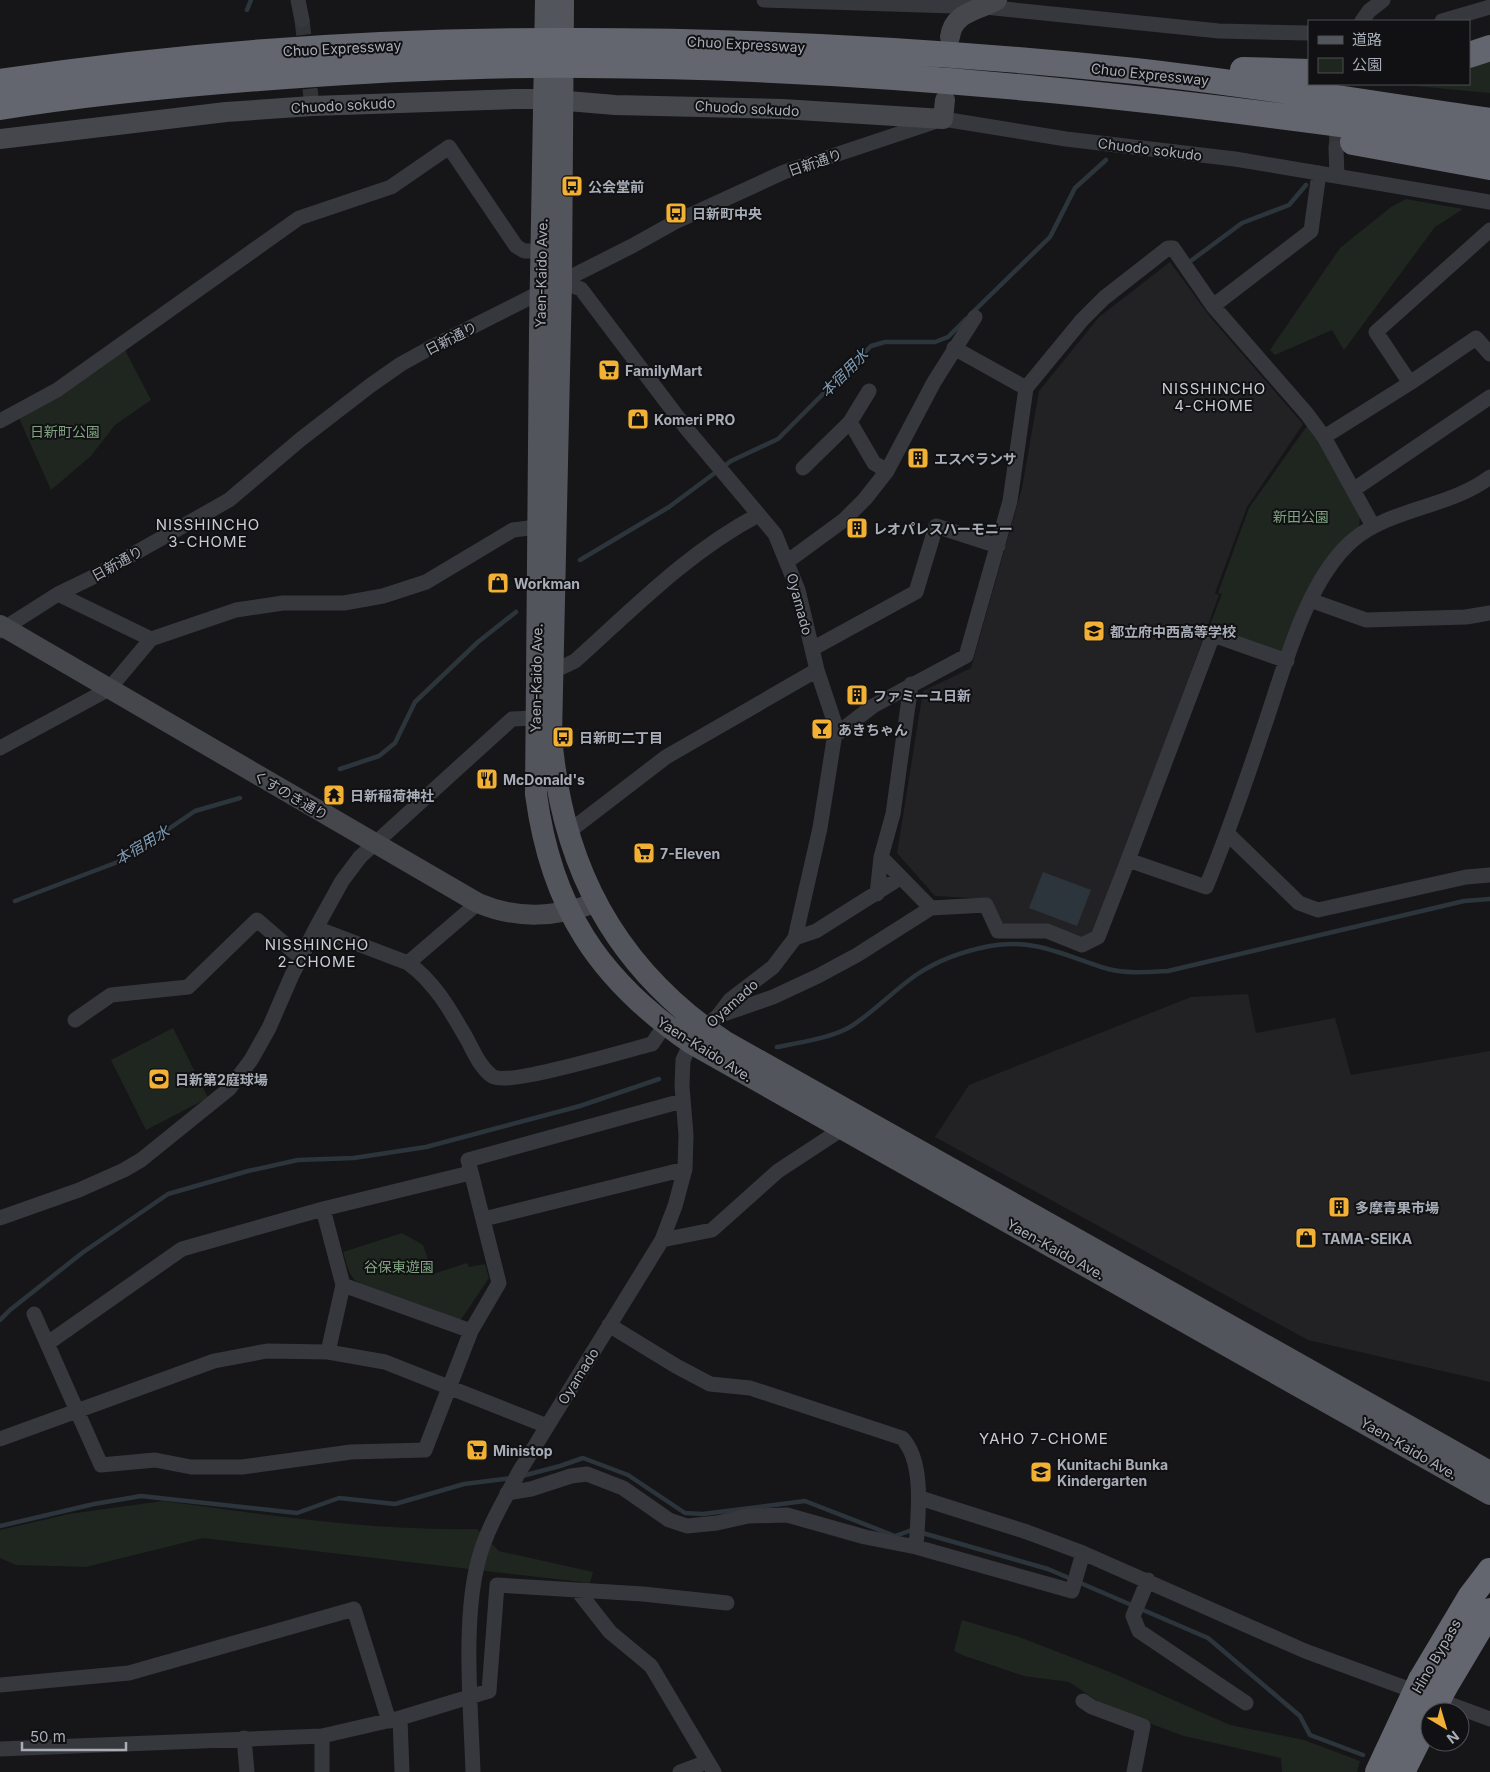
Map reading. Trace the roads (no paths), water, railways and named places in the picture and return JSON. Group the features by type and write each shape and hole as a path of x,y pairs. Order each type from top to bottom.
{"highway":[{"name":"Chuo Expressway","path":"0,107 148,87 388,69 526,64 582,53 720,43 892,51 1135,71 1260,86 1490,121"},
{"name":"Chuo Expressway","path":"0,82 145,63 387,45 582,53 682,65 891,76 994,85 1246,111 1490,144"},
{"path":"1470,55 1490,48"},
{"path":"1005,60 1308,72"},
{"path":"994,85 1234,122 1490,167"},
{"name":"Hino Bypass","path":"1432,1702 1432,1684 1472,1596 1490,1571"},
{"name":"Hino Bypass","path":"1378,1772 1432,1684 1490,1611"},
{"path":"1402,1772 1420,1736"}],"main road":[{"name":"Yaen-Kaido Ave.","path":"546,0 553,100 561,282 554,569 554,671 551,735 554,766 567,833 580,870 595,903 608,925 642,969 704,1029 842,1129 1490,1494"},
{"name":"Yaen-Kaido Ave.","path":"563,0 541,251 535,787 540,824 553,873 571,912 592,949 618,983 665,1025 704,1029 804,1088 1490,1472"}],"street":[{"path":"298,0 302,20"},
{"path":"764,0 991,4 1219,31 1308,33"},
{"path":"1363,20 1369,11 1383,0"},
{"path":"950,37 951,28 956,20 991,4"},
{"path":"1445,20 1490,7"},
{"name":"Chuodo sokudo","path":"0,139 226,112 312,106 553,100 615,105 782,109 944,109 1058,138 1235,159 1490,202"},
{"name":"日新通り","path":"1,628 58,594 91,578 229,500 300,439 400,364 675,222 784,172 944,109"},
{"path":"0,421 57,390 299,218 392,187 442,150 448,148 516,246 524,251 541,251"},
{"path":"1337,176 1340,149"},
{"path":"1213,306 1311,231 1319,173"},
{"path":"1410,383 1376,332 1490,230"},
{"path":"834,736 873,706 966,656 1010,501 1026,388 1082,320 1104,298 1168,248 1173,248 1213,306 1307,414 1324,437 1373,526"},
{"name":"Oyamado","path":"473,1772 470,1695 473,1584 479,1557 513,1482 662,1240 675,1206 685,1169 686,1135 682,1101 683,1060 704,1029 730,1000 773,967 795,938 820,828 836,727 817,670 798,590 788,561 775,534 721,469 581,289 561,282"},
{"path":"788,561 844,520 865,499 887,471 915,414 954,348 975,317"},
{"path":"1324,437 1410,383 1476,338 1490,354"},
{"path":"954,348 1026,388"},
{"path":"803,468 850,422 869,391"},
{"path":"1353,490 1490,397"},
{"path":"850,422 874,464 887,471"},
{"path":"1128,860 1206,887 1228,834 1287,661 1310,600 1336,556 1373,526 1389,518 1465,493 1490,477"},
{"path":"554,671 575,662 688,560 730,530 758,515"},
{"path":"0,748 108,689 151,638 236,610 283,603 344,603 383,596 426,582 513,530 538,526"},
{"path":"812,649 916,592 936,526 998,546"},
{"path":"58,594 151,638"},
{"path":"1310,600 1366,620 1466,617 1490,613"},
{"name":"くすのき通り","path":"1,628 478,903 509,914 541,915 571,912 595,903"},
{"path":"704,1029 818,976 857,955 931,908 986,905 998,931 1047,931 1082,945 1098,937 1212,635 1287,661"},
{"path":"567,833 666,757 817,670"},
{"path":"877,894 881,857 893,814 911,684"},
{"path":"0,1218 79,1190 124,1170 141,1160 229,1089 251,1060 269,1028 301,958 342,881 374,843 512,718 535,718"},
{"path":"1228,834 1299,903 1318,910 1466,877 1490,875"},
{"path":"881,857 931,908"},
{"path":"795,938 816,931 900,878"},
{"path":"408,962 478,903"},
{"path":"75,1020 111,995 188,988 257,920 301,958"},
{"path":"316,928 408,962 426,977 442,998 476,1057 492,1076 501,1079 532,1075 652,1044 665,1025"},
{"path":"34,1314 101,1465 154,1460 191,1467 242,1468 351,1452 426,1450 471,1331 499,1283 468,1160 682,1101"},
{"path":"662,1240 712,1230 778,1171 842,1129"},
{"path":"484,1219 685,1169"},
{"path":"48,1343 182,1249 323,1209 470,1173"},
{"path":"323,1209 343,1285 328,1352"},
{"path":"343,1285 471,1331"},
{"path":"609,1325 676,1366 710,1384 750,1388 902,1438 910,1447 920,1498 917,1536"},
{"path":"0,1440 76,1410 214,1361 267,1351 328,1352 385,1362 546,1426"},
{"path":"513,1482 531,1489 571,1476 587,1474 623,1488 669,1520 687,1526 717,1523 748,1516 787,1514 865,1537 917,1536 1072,1591 1082,1553"},
{"path":"920,1498 1027,1532 1082,1553 1148,1580 1305,1651 1490,1719"},
{"path":"1148,1580 1133,1616 1138,1631 1246,1703"},
{"path":"0,1749 322,1736 394,1719 488,1691 497,1585 643,1594 727,1604"},
{"path":"577,1590 610,1632 651,1666 671,1697 710,1767 680,1772"},
{"path":"0,1685 129,1673 354,1609 394,1719 402,1772"},
{"path":"1083,1701 1092,1707 1143,1726 1134,1772"},
{"path":"322,1736 322,1772"},
{"path":"244,1738 247,1772"}],"waterway":[{"path":"247,10 251,0"},
{"name":"本宿用水","path":"972,313 1050,237 1075,188 1106,160"},
{"path":"1192,260 1242,223 1289,205 1306,185"},
{"name":"本宿用水","path":"580,560 669,507 731,461 778,439 871,346 885,342 935,342 948,337 966,319"},
{"name":"本宿用水","path":"340,769 379,756 395,743 415,702 478,642 516,612"},
{"name":"本宿用水","path":"15,901 123,860 195,811 240,798"},
{"path":"777,1047 814,1040 842,1031 859,1021 924,970 952,957 990,946 1007,944 1036,946 1115,971 1168,971 1464,901 1490,899"},
{"path":"0,1320 82,1253 168,1194 248,1171 298,1160 354,1158 426,1147 580,1106 659,1079"},
{"path":"522,1476 583,1458 628,1475 685,1513 703,1514 805,1501 895,1536 912,1530 1048,1569 1208,1638 1300,1716 1310,1735 1363,1755"},
{"path":"0,1526 94,1504 141,1496 297,1513 339,1498 395,1504 464,1484 512,1478"}],"tunnel":[{"path":"302,20 312,106"},
{"path":"1336,148 1341,85"}],"place":[{"name":"公会堂前","path":"572,186"},
{"name":"日新町中央","path":"676,213"},
{"name":"FamilyMart","path":"609,370"},
{"name":"Komeri PRO","path":"638,419"},
{"name":"エスペランサ","path":"918,458"},
{"name":"レオパレスハーモニー","path":"857,528"},
{"name":"Workman","path":"498,583"},
{"name":"都立府中西高等学校","path":"1094,631"},
{"name":"ファミーユ日新","path":"857,695"},
{"name":"あきちゃん","path":"822,729"},
{"name":"日新町二丁目","path":"563,737"},
{"name":"McDonald's","path":"487,779"},
{"name":"日新稲荷神社","path":"334,795"},
{"name":"7-Eleven","path":"644,853"},
{"name":"日新第2庭球場","path":"159,1079"},
{"name":"多摩青果市場","path":"1339,1207"},
{"name":"TAMA-SEIKA","path":"1306,1238"},
{"name":"Ministop","path":"477,1450"},
{"name":"Kunitachi Bunka Kindergarten","path":"1041,1472"}],"district":[{"name":"NISSHINCHO 4-CHOME","path":"1214,396"},
{"name":"NISSHINCHO 3-CHOME","path":"208,532"},
{"name":"NISSHINCHO 2-CHOME","path":"317,952"},
{"name":"YAHO 7-CHOME","path":"1044,1438"}],"park label":[{"name":"日新町公園","path":"65,431"},
{"name":"新田公園","path":"1301,516"},
{"name":"谷保東遊園","path":"399,1266"}]}
